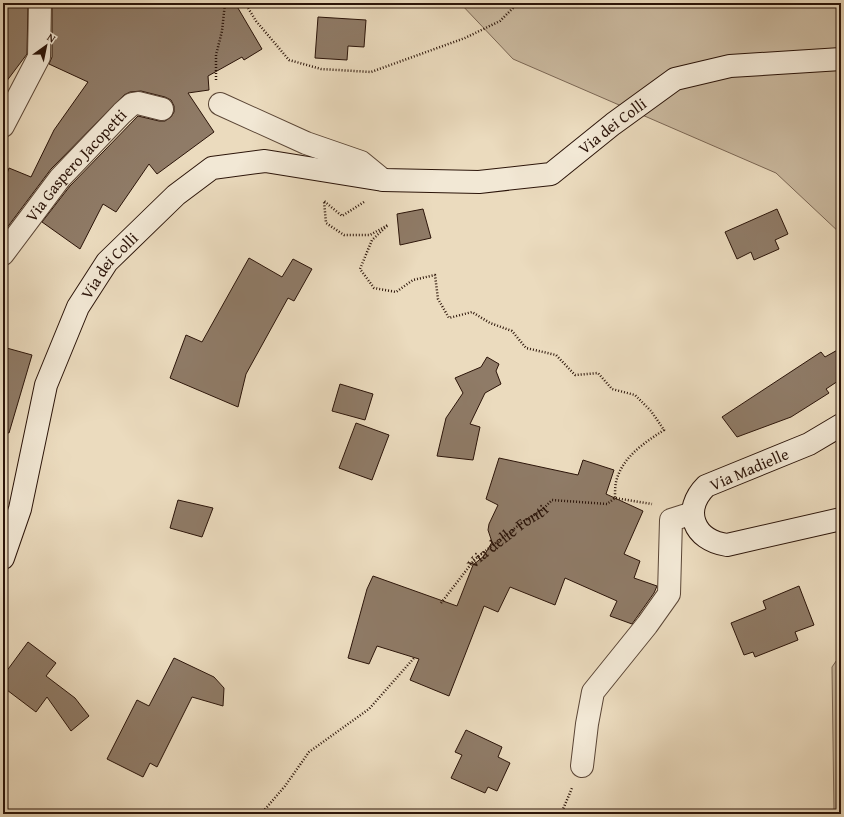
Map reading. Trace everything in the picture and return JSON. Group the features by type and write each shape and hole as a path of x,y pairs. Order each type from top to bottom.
{"street":[{"path":"3,126 39,57 40,3"},
{"name":"Via dei Colli","path":"3,558 20,509 46,385 78,307 107,262 176,195 212,168 265,161 383,180 479,182 551,174 613,124 675,79 730,66 841,59"},
{"name":"Via Gaspero Jacopetti","path":"3,254 60,178 127,108 132,104 138,103 162,110"},
{"path":"220,104 306,142 361,162 383,180"},
{"name":"Via Madielle","path":"693,513 694,503 698,494 706,486 809,444 841,425"},
{"path":"582,766 587,724 593,692 647,625 669,594 671,520 693,513 694,523 707,539 717,544 727,545 841,519"}],"path":[{"path":"220,104 215,76 216,55 222,31 225,3"},
{"path":"245,3 256,21 289,60 321,69 371,72 465,38 500,21 518,3"},
{"path":"383,180 362,205 342,216 324,201 326,223 344,235 370,235 388,225 372,240 360,269 374,288 396,292 413,280 435,275 438,299 450,318 472,312 490,324 512,331 526,348 556,355 575,375 598,373 612,389 635,395 651,411 664,430 643,443 625,461 616,481 615,498"},
{"name":"Via delle Fonti","path":"441,603 475,559 524,521 541,511 552,500 606,504 615,498 663,506 671,512 671,520"},
{"path":"261,814 285,786 309,752 369,709 414,658"}],"shaded area":[{"path":"460,3 841,3 841,234 776,173 513,59"},
{"path":"841,654 841,814 834,814 832,667"}],"building":[{"path":"3,3 28,3 27,54 3,86"},
{"path":"52,3 235,3 262,49 244,60 242,57 208,76 209,90 188,93 214,132 157,174 149,164 116,212 103,204 80,249 42,222 70,186 138,116 165,121 171,117 174,112 174,106 171,100 165,97 141,91 130,92 124,95 51,169 3,233 3,185 9,168 31,177 54,130 88,82 49,64 52,57"},
{"path":"318,17 366,20 364,47 348,46 347,60 315,58"},
{"path":"423,209 431,238 400,245 397,214"},
{"path":"777,209 788,234 775,240 779,249 754,260 751,252 737,259 725,232"},
{"path":"249,258 282,277 293,259 312,269 294,301 288,298 246,374 238,407 170,378 186,335 202,342"},
{"path":"3,347 32,355 9,433 3,432"},
{"path":"841,348 841,379 826,389 829,393 791,417 737,437 722,417 821,352 825,357"},
{"path":"487,357 499,364 496,371 501,384 485,393 470,424 480,427 473,460 437,456 446,418 463,393 455,378 481,367"},
{"path":"340,384 373,394 365,420 332,411"},
{"path":"356,423 389,435 372,480 339,468"},
{"path":"499,458 578,475 583,460 614,470 606,494 643,511 624,554 640,561 634,578 657,586 654,593 632,624 610,616 617,601 565,578 555,605 510,587 498,612 484,606 449,696 410,680 419,659 377,646 369,664 348,658 367,589 373,576 457,606 473,565 484,556 492,542 488,530 489,524 498,505 486,499"},
{"path":"178,500 213,508 202,537 170,528"},
{"path":"799,586 814,625 795,632 798,640 755,657 753,652 744,655 731,623 766,609 763,601"},
{"path":"28,642 56,663 46,676 75,698 89,716 71,731 47,697 36,712 3,687 3,676"},
{"path":"174,658 214,677 224,688 223,706 192,697 157,767 150,763 143,777 107,759 137,700 149,706"},
{"path":"466,730 502,747 498,757 510,763 497,791 488,787 485,793 451,778 462,755 455,752"}]}
